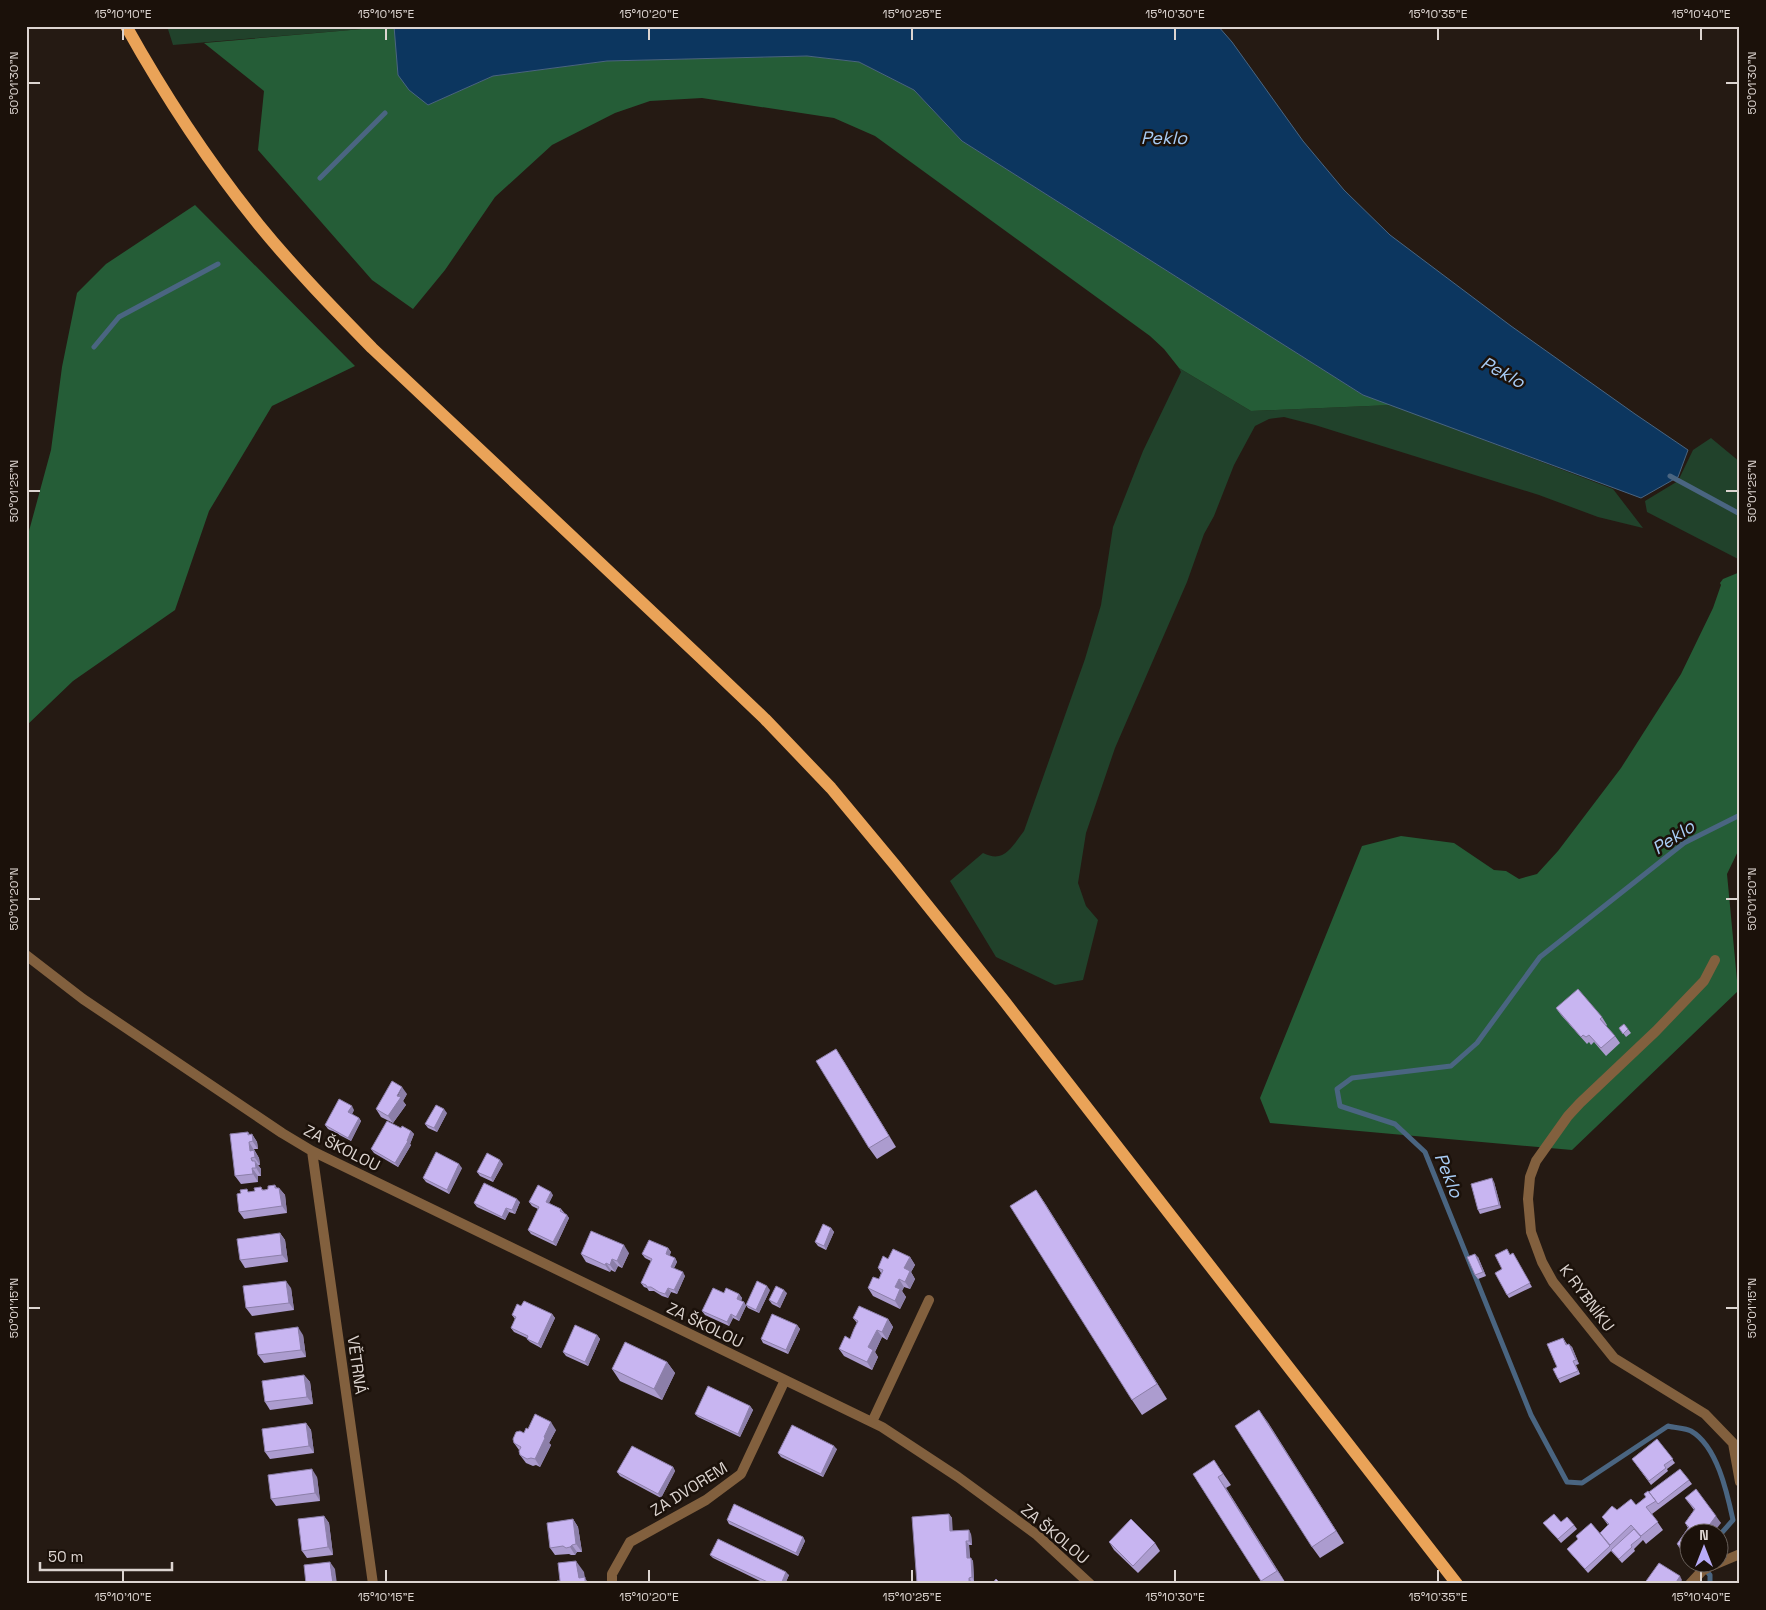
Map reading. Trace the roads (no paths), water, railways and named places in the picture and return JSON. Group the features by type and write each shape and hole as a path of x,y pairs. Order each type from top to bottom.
{"main road":[{"path":"126,26 146,62 199,144 260,225 323,297 372,348 764,719 831,788 895,864 1005,1002 1457,1584"}],"street":[{"name":"ZA ŠKOLOU","path":"26,954 83,999 282,1133 312,1151 882,1427 958,1477 1037,1535 1090,1584"},
{"name":"K RYBNÍKU","path":"1715,960 1704,981 1656,1031 1568,1116 1536,1161 1530,1177 1528,1199 1531,1232 1552,1282 1614,1358 1705,1414 1733,1443 1740,1482"},
{"name":"VĚTRNÁ","path":"312,1151 373,1584"},
{"path":"872,1422 929,1300"},
{"name":"ZA DVOREM","path":"612,1584 612,1574 630,1542 706,1500 741,1474 785,1380"},
{"path":"1690,1584 1706,1569 1740,1554"}],"water":[{"name":"Peklo","path":"394,26 1218,26 1232,42 1303,141 1344,190 1390,235 1511,326 1688,450 1678,477 1641,498 1363,395 962,141 914,90 859,62 807,56 607,61 493,76 428,105 409,90 398,75"}],"waterway":[{"path":"320,178 385,113"},
{"path":"94,347 119,317 218,264"},
{"name":"Peklo","path":"1670,476 1740,514"},
{"name":"Peklo","path":"1728,1526 1733,1520 1728,1496 1714,1458 1700,1438 1689,1430 1668,1426 1582,1483 1567,1482 1531,1415 1425,1152 1395,1124 1340,1106 1337,1089 1352,1078 1451,1066 1477,1043 1540,957 1684,843 1740,815"},
{"name":"Peklo","path":"1707,1572 1710,1575 1710,1584"}]}
